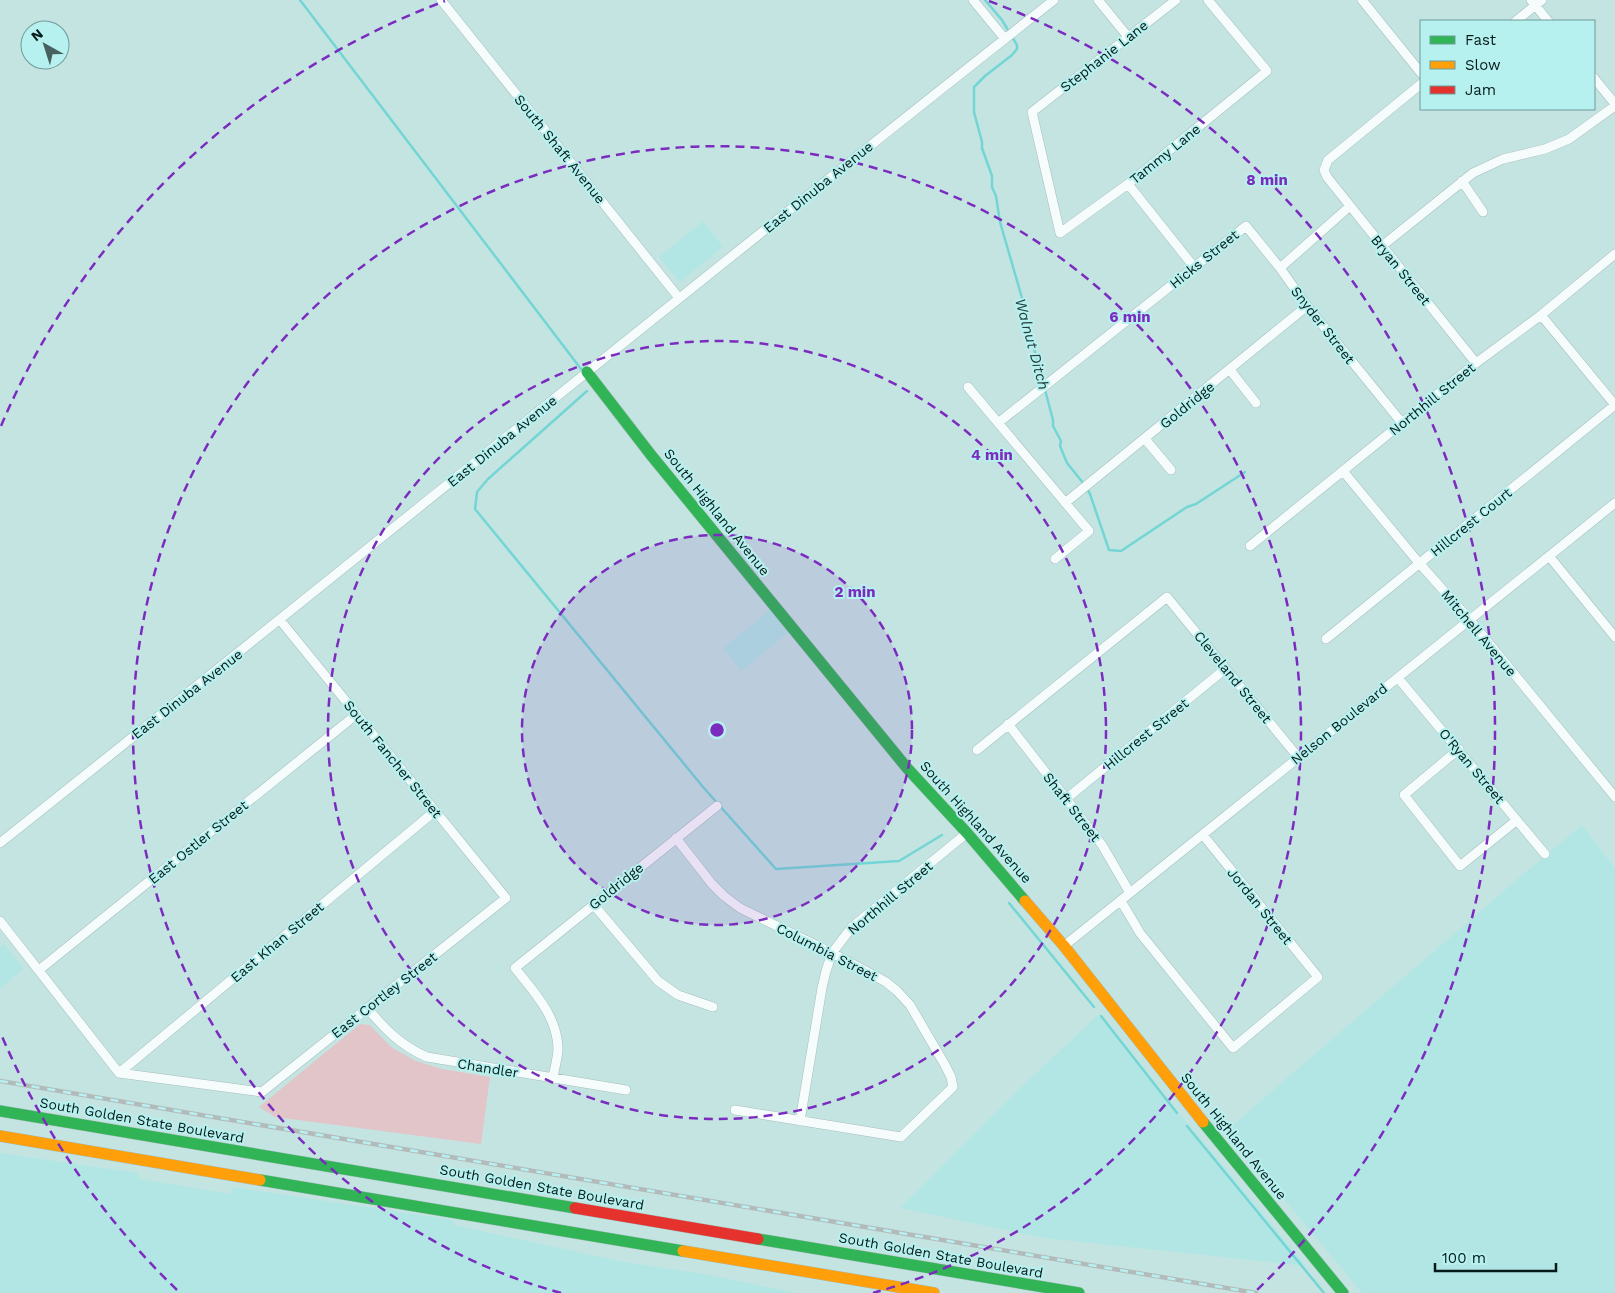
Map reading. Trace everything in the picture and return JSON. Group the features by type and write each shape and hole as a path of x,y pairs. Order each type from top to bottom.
{"main road":[{"name":"South Highland Avenue","path":"587,372 651,455 907,768 967,833 1064,946 1233,1160 1343,1293"},
{"name":"South Golden State Boulevard","path":"0,1111 1079,1293"},
{"path":"0,1136 934,1293"}],"street":[{"name":"South Shaft Avenue","path":"441,0 679,298"},
{"path":"973,0 1005,39"},
{"name":"East Dinuba Avenue","path":"0,842 1054,0"},
{"path":"1098,0 1128,38"},
{"name":"Stephanie Lane","path":"1060,233 1032,112 1176,0"},
{"name":"Tammy Lane","path":"1060,233 1128,184 1267,71 1208,0"},
{"path":"1362,0 1420,72"},
{"path":"1517,20 1536,2 1547,20"},
{"path":"1382,246 1462,181 1491,164 1545,149 1569,139 1615,105 1595,79"},
{"name":"Bryan Street","path":"1420,85 1328,160 1324,170 1327,177 1476,363"},
{"path":"1462,181 1483,212"},
{"path":"1128,184 1194,267"},
{"path":"1280,268 1350,206"},
{"name":"Hicks Street","path":"998,423 1246,226"},
{"name":"Snyder Street","path":"1246,226 1280,268 1307,306 1402,423"},
{"name":"Northhill Street","path":"1250,546 1476,363 1541,315 1615,254"},
{"name":"Goldridge","path":"1066,502 1307,306"},
{"path":"1541,315 1615,405"},
{"path":"1230,370 1256,403"},
{"path":"968,387 1066,502 1088,531 1056,559"},
{"name":"Hillcrest Court","path":"1326,638 1615,405"},
{"path":"1145,439 1171,470"},
{"name":"Mitchell Avenue","path":"1343,471 1419,563 1470,620 1615,797"},
{"name":"Nelson Boulevard","path":"1064,946 1615,503"},
{"path":"1550,556 1615,637"},
{"name":"Cleveland Street","path":"1008,724 1167,597 1298,757"},
{"name":"South Fancher Street","path":"280,620 506,898"},
{"name":"Hillcrest Street","path":"1066,799 1225,670"},
{"name":"O'Ryan Street","path":"1398,678 1545,854"},
{"name":"East Ostler Street","path":"39,970 357,714"},
{"path":"977,750 1008,724"},
{"name":"Shaft Street","path":"1008,724 1102,845 1130,893"},
{"path":"1459,749 1404,795 1460,866 1517,820"},
{"name":"Goldridge","path":"553,1079 558,1050 551,1018 515,968 717,806"},
{"name":"East Khan Street","path":"119,1073 435,810"},
{"name":"Northhill Street","path":"800,1121 822,988 832,953 857,923 967,833"},
{"name":"Jordan Street","path":"1121,901 1140,933 1234,1048 1318,977 1202,835"},
{"name":"Columbia Street","path":"676,838 712,884 740,908 832,953 886,982 897,990 910,1005 951,1077 953,1087 901,1137 800,1121"},
{"name":"East Cortley Street","path":"119,1073 262,1092 506,898"},
{"path":"593,904 658,981 678,996 713,1007"},
{"path":"0,921 119,1073"},
{"name":"Chandler","path":"368,1008 397,1041 427,1057 626,1090"},
{"path":"735,1110 800,1121"}],"shaded area":[{"path":"703,221 723,247 680,282 659,257"},
{"path":"771,609 789,632 741,671 723,648"},
{"path":"1582,825 1615,868 1615,1293 1362,1293 1227,1130"},
{"path":"4,944 23,969 0,989 0,947"},
{"path":"1098,1015 1306,1266 1044,1238 900,1208 1014,1094"},
{"path":"360,1024 370,1025 391,1047 416,1061 442,1069 490,1077 481,1144 275,1117 259,1107"},
{"path":"0,1153 138,1173 139,1179 230,1194 233,1187 453,1220 454,1225 619,1261 709,1275 797,1293 0,1293"}],"waterway":[{"path":"300,0 581,369"},
{"name":"Walnut Ditch","path":"985,0 1002,20 1017,45 1017,49 974,87 974,112 982,148 992,176 992,187 996,196 1000,222 1022,298 1053,426 1061,441 1060,446 1067,463 1084,484"},
{"path":"587,391 488,479 477,492 475,509 703,787 776,869 899,861 942,835"},
{"name":"Walnut Ditch","path":"1087,489 1109,550 1121,551 1187,507 1196,504 1245,472"},
{"path":"1009,903 1094,1007"},
{"path":"1101,1016 1177,1113"},
{"path":"1187,1126 1324,1293"}],"railway":[{"path":"0,1081 1256,1293"}],"traffic: fast":[{"path":"587,372 651,455 907,768 967,833 1025,901"},
{"path":"0,1111 575,1208"},
{"path":"1203,1122 1343,1293"},
{"path":"260,1180 683,1251"},
{"path":"758,1239 1079,1293"}],"traffic: slow":[{"path":"1025,901 1064,946 1203,1122"},
{"path":"0,1136 260,1180"},
{"path":"683,1251 934,1293"}],"traffic: jam":[{"path":"575,1208 758,1239"}]}
